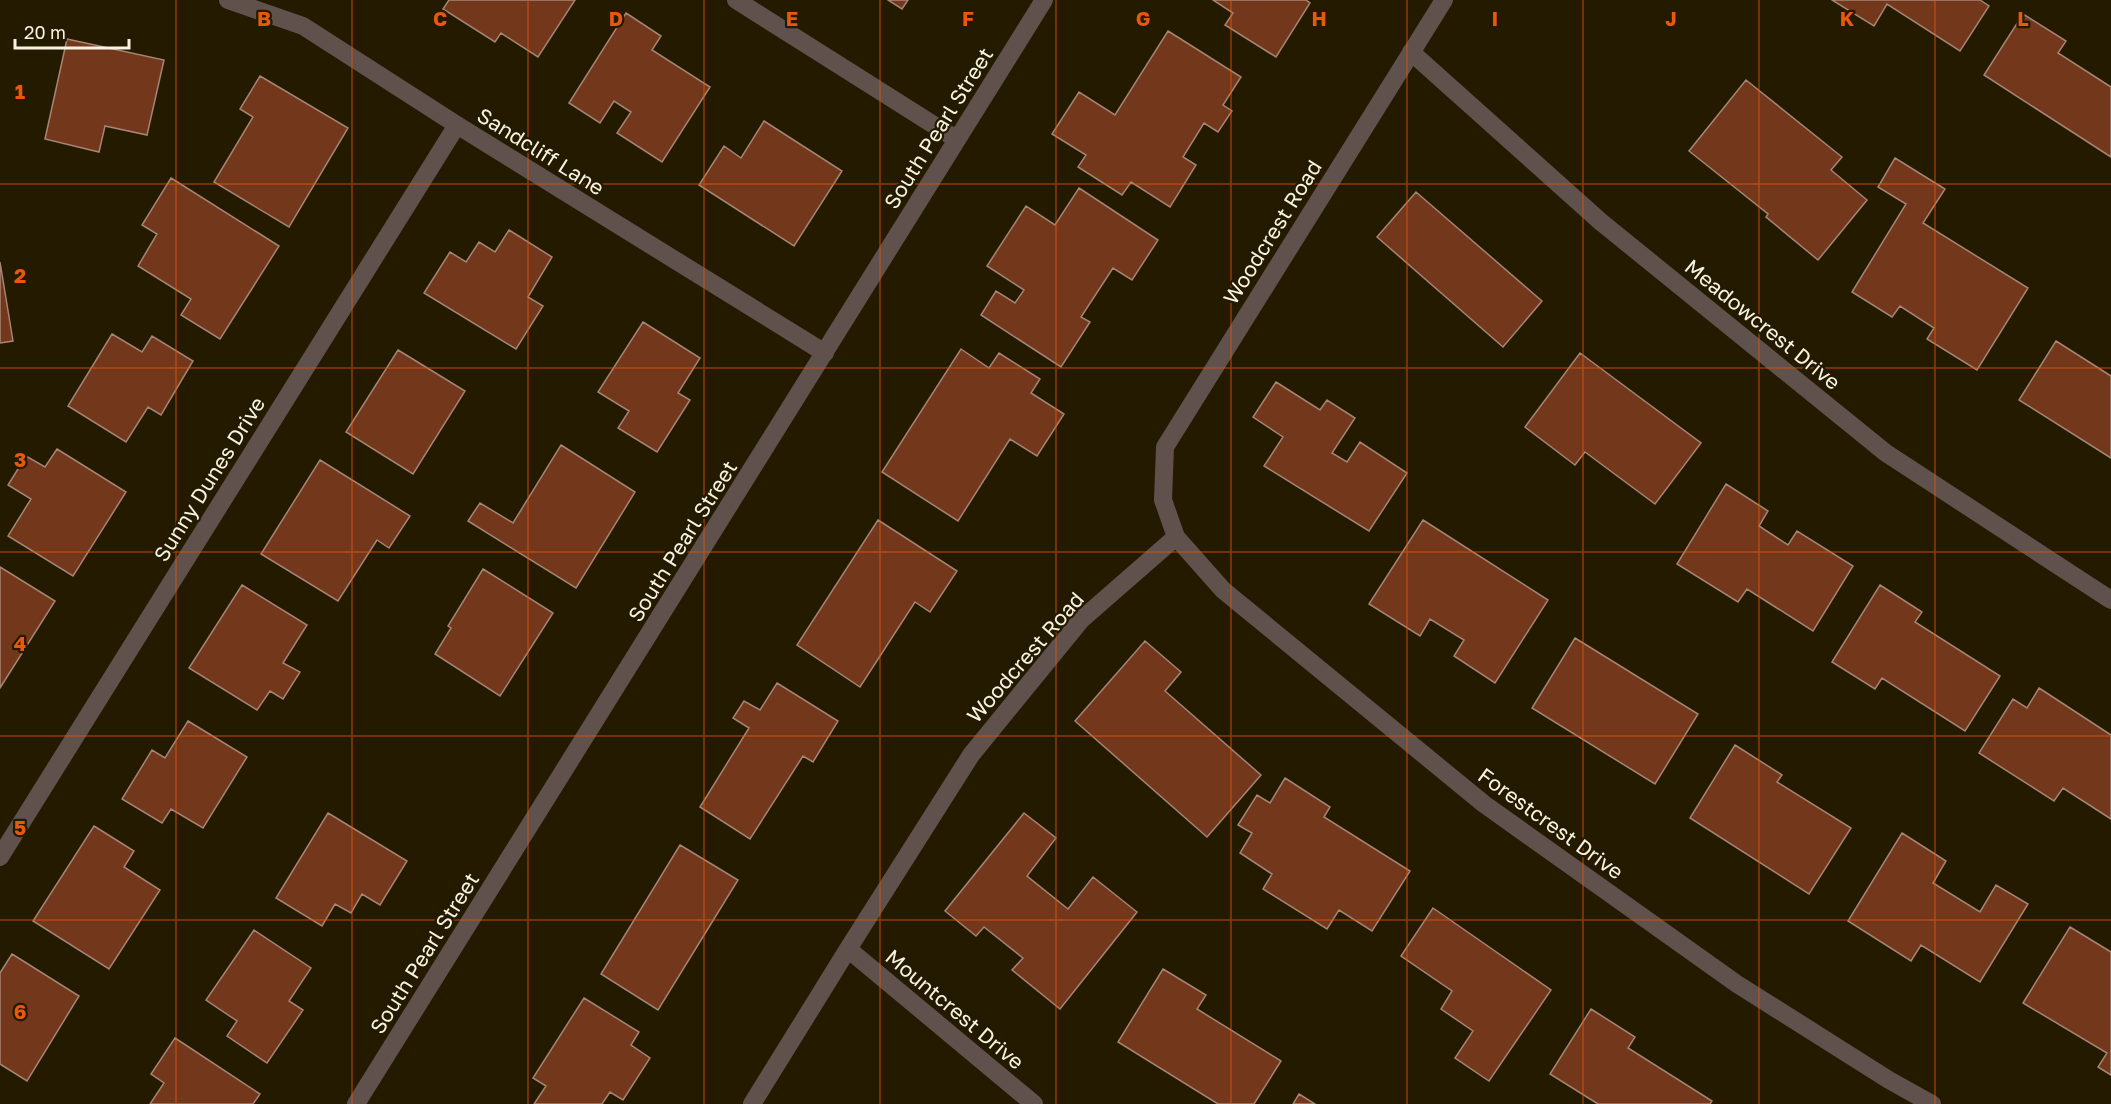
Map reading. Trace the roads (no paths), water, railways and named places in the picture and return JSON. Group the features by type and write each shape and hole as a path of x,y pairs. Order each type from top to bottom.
{"street":[{"name":"Sandcliff Lane","path":"228,0 303,26 457,125 825,353"},
{"path":"736,0 956,139"},
{"name":"South Pearl Street","path":"356,1104 1044,0"},
{"name":"Woodcrest Road","path":"752,1104 971,755 1081,620 1176,537 1163,500 1165,447 1444,0"},
{"name":"Meadowcrest Drive","path":"1412,52 1601,222 1886,453 2111,600"},
{"name":"Sunny Dunes Drive","path":"0,857 457,125"},
{"name":"Forestcrest Drive","path":"1176,537 1223,590 1484,804 1737,984 1889,1080 1932,1104"},
{"name":"Mountcrest Drive","path":"848,949 1034,1104"}]}
